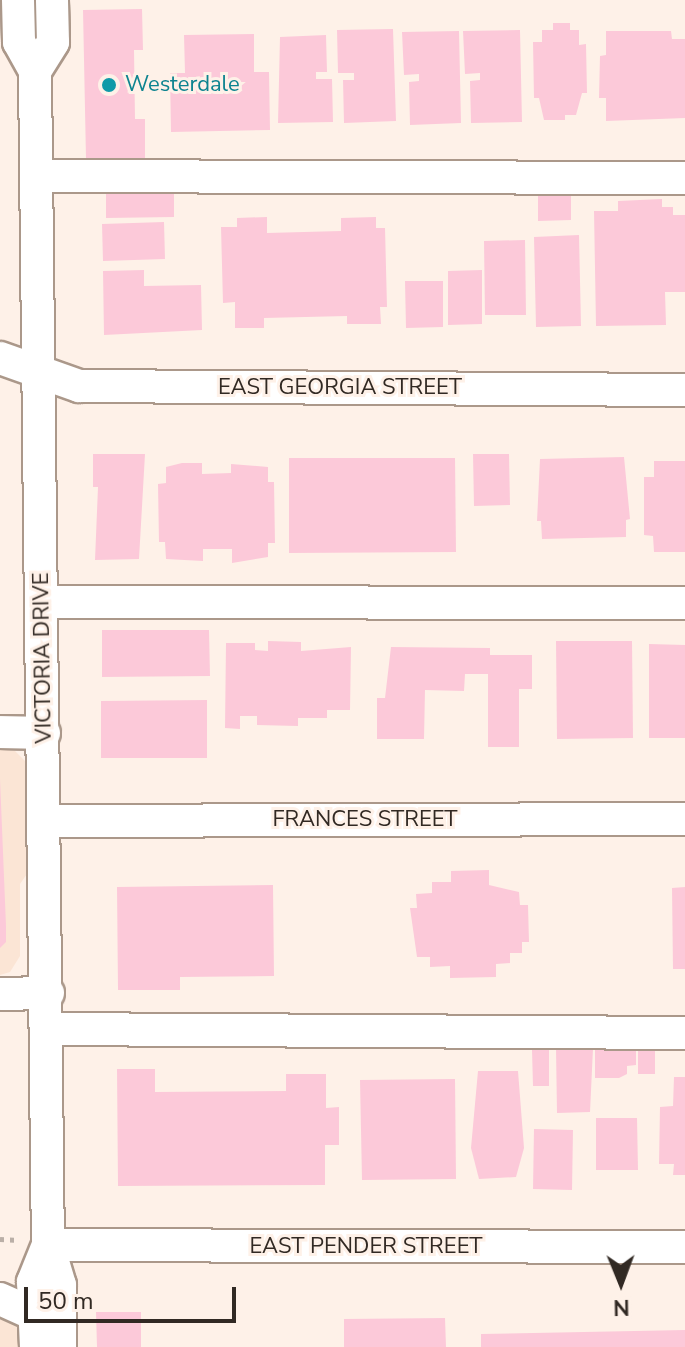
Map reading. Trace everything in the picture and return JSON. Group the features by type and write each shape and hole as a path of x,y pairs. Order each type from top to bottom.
{"street":[{"name":"VICTORIA DRIVE","path":"18,0 19,42 35,71 48,993 48,1245 60,1285 60,1347"},
{"name":"VICTORIA DRIVE","path":"35,71 53,42 52,0"},
{"path":"36,176 685,178"},
{"name":"EAST GEORGIA STREET","path":"0,358 79,386 685,390"},
{"path":"43,602 685,603"},
{"path":"0,732 44,733"},
{"name":"FRANCES STREET","path":"45,821 685,819"},
{"path":"0,994 48,993"},
{"path":"48,1029 685,1033"},
{"name":"VICTORIA DRIVE","path":"36,1347 33,1282 48,1245"},
{"name":"EAST PENDER STREET","path":"48,1245 685,1247"},
{"path":"0,1299 34,1314"}],"shaded area":[{"path":"0,749 15,751 27,763 29,871 20,884 20,956 10,972 0,975"},
{"path":"0,1308 17,1315 23,1347 0,1347"}],"building":[{"name":"Westerdale","path":"142,9 143,50 134,50 135,119 145,119 145,158 86,159 83,10"},
{"path":"553,23 570,23 570,30 579,30 579,45 586,44 587,93 582,93 576,115 565,115 565,120 544,120 539,98 534,98 533,42 542,42 542,30 553,30"},
{"path":"393,29 396,121 344,123 343,80 354,80 354,73 338,73 337,30"},
{"path":"520,30 522,122 471,123 470,81 480,80 480,73 465,74 463,31"},
{"path":"459,31 461,123 410,125 409,82 419,81 419,74 404,75 402,32"},
{"path":"606,31 671,31 672,39 685,39 685,118 606,121 606,98 599,98 600,56 606,55"},
{"path":"254,34 254,72 269,72 270,130 171,132 170,73 185,73 184,35"},
{"path":"326,35 327,72 316,72 316,79 332,79 333,122 278,123 280,37"},
{"path":"106,188 174,188 174,217 106,218"},
{"path":"538,191 571,191 571,220 538,221"},
{"path":"662,199 662,207 673,207 673,215 685,215 685,292 665,292 666,325 596,326 594,211 618,211 618,201"},
{"path":"267,217 267,233 341,231 341,218 376,217 376,228 385,228 387,307 380,307 381,324 347,324 347,316 264,318 264,328 235,328 235,302 223,303 221,227 237,227 237,218"},
{"path":"164,222 165,259 103,261 102,224"},
{"path":"579,235 581,326 536,327 534,237"},
{"path":"525,240 526,315 485,315 484,241"},
{"path":"144,270 144,286 201,285 202,330 104,335 103,271"},
{"path":"482,270 482,324 448,325 448,271"},
{"path":"405,281 443,281 443,327 406,328"},
{"path":"93,454 145,454 139,559 95,560 98,487 93,487"},
{"path":"473,454 509,454 510,505 474,506"},
{"path":"624,457 630,519 626,520 626,537 542,539 541,521 537,521 540,459"},
{"path":"289,458 455,458 456,552 289,553"},
{"path":"654,461 685,461 685,552 654,552 653,536 644,535 644,477 654,477"},
{"path":"202,463 202,474 231,473 231,464 268,467 268,482 274,482 275,543 268,543 268,557 232,563 232,549 203,549 203,561 166,559 165,542 159,542 158,484 166,483 166,467"},
{"path":"102,630 209,630 210,676 102,677"},
{"path":"268,641 301,642 301,651 351,647 350,710 327,710 327,718 298,718 298,726 257,725 257,716 240,716 240,729 225,728 226,643 255,643 255,650 268,651"},
{"path":"556,641 632,641 633,738 557,739"},
{"path":"649,644 685,645 685,738 649,738"},
{"path":"391,647 490,648 490,655 532,655 532,689 519,689 519,747 488,747 488,674 465,674 464,691 425,690 424,739 377,739 377,698 385,698"},
{"path":"207,700 207,758 101,758 101,701"},
{"path":"0,779 6,942 0,948"},
{"path":"489,870 489,885 519,892 520,905 528,905 529,942 522,942 522,953 510,953 510,963 496,964 496,977 450,978 450,966 430,967 430,957 417,957 410,908 417,908 416,894 432,893 432,882 451,882 451,871"},
{"path":"273,885 274,976 180,977 180,990 118,990 117,887"},
{"path":"685,887 685,969 673,969 672,888"},
{"path":"595,1046 636,1047 636,1065 627,1066 627,1074 619,1078 595,1078"},
{"path":"638,1046 655,1047 655,1074 638,1074"},
{"path":"593,1048 590,1112 557,1113 556,1049"},
{"path":"549,1049 549,1086 533,1086 532,1050"},
{"path":"117,1069 155,1069 155,1092 286,1091 286,1074 326,1074 326,1108 339,1107 339,1145 325,1145 325,1185 118,1186"},
{"path":"478,1071 518,1071 524,1148 516,1177 479,1179 471,1148"},
{"path":"674,1077 685,1077 685,1175 673,1175 674,1164 659,1164 660,1107 673,1106"},
{"path":"455,1079 456,1179 362,1180 360,1080"},
{"path":"596,1118 637,1118 638,1170 596,1170"},
{"path":"534,1129 573,1130 572,1190 533,1189"},
{"path":"96,1312 141,1312 141,1347 97,1347"},
{"path":"445,1318 446,1347 344,1347 344,1319"},
{"path":"685,1330 685,1347 481,1347 481,1334"}],"place":[{"name":"Westerdale","path":"109,85"}]}
